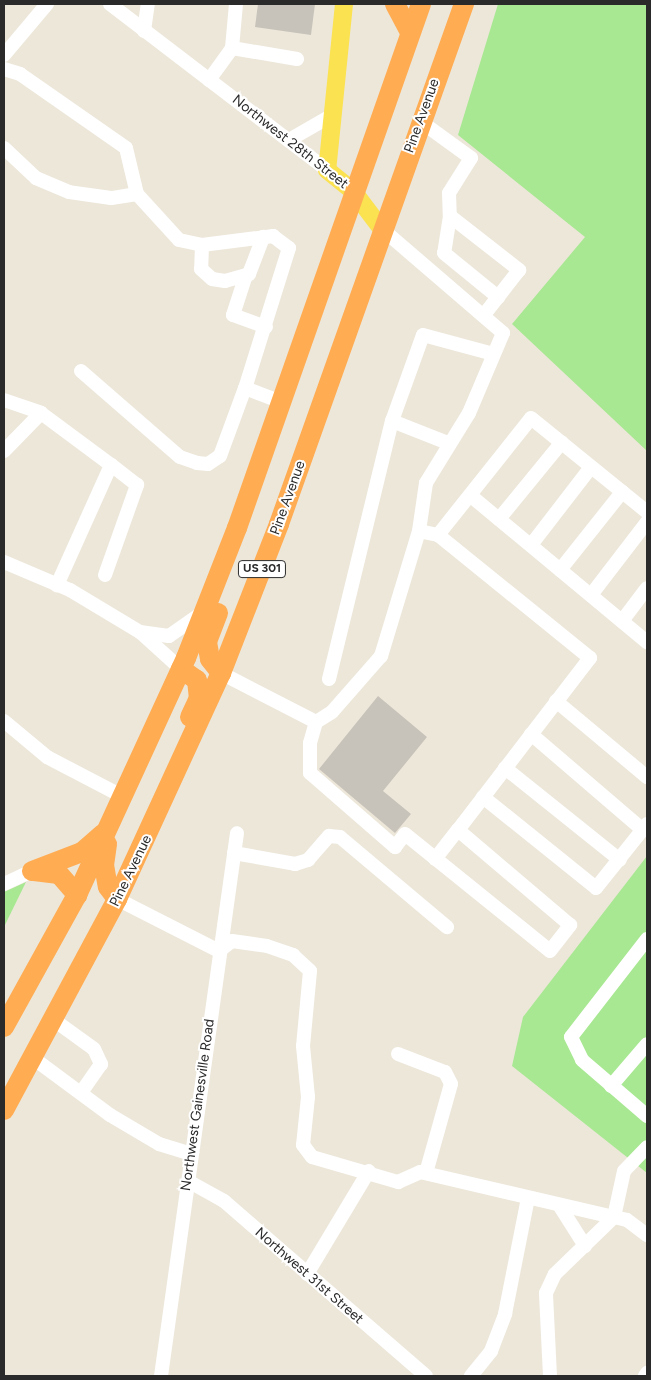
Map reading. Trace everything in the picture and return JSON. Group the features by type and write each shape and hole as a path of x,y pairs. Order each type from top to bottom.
{"highway":[{"path":"395,4 410,32"},
{"name":"US 301","path":"4,1027 77,895 124,797 181,669 261,462 353,191 421,4"},
{"name":"Pine Avenue","path":"4,1110 54,1020 117,899 163,806 221,673 279,524 381,228 464,4"},
{"path":"221,673 210,659 207,642 263,494 261,462"},
{"path":"163,806 158,796 160,781 198,698 197,680 181,669"},
{"path":"32,871 82,852 110,827"},
{"path":"110,827 104,865 108,887 117,899"},
{"path":"32,871 59,874 77,895"}],"main road":[{"path":"327,170 329,116 344,4"},
{"name":"Northwest 28th Street","path":"327,170 353,191 381,228"}],"street":[{"path":"4,55 47,4"},
{"name":"Northwest 28th Street","path":"110,4 327,170"},
{"path":"144,31 148,4"},
{"path":"209,80 232,48 236,4"},
{"path":"232,48 297,59"},
{"path":"4,68 20,74 126,148 136,194 166,231 180,240 202,245 263,237 282,239 290,255 220,456 208,464 197,463 180,457 81,371"},
{"path":"289,140 329,116"},
{"path":"420,121 471,158 449,193 450,216 444,253 429,270"},
{"path":"4,148 36,178 68,192 111,198 136,194"},
{"path":"450,216 519,270 483,316"},
{"name":"Northwest 28th Street","path":"381,228 503,333 494,354"},
{"path":"263,237 245,278 233,315 266,327"},
{"path":"202,245 201,269 212,279 245,278"},
{"path":"444,253 498,297"},
{"path":"329,679 392,422 424,335 494,354 469,413 448,443 426,483 418,531 381,656 332,712 316,722 310,743 310,773 395,847 405,834 550,951 570,925 458,830"},
{"path":"245,388 282,402"},
{"path":"4,400 41,413 137,486 105,575"},
{"path":"4,451 41,413"},
{"path":"438,535 471,496 531,418 647,512"},
{"path":"392,422 448,443"},
{"path":"499,519 562,442"},
{"path":"56,585 111,465"},
{"path":"531,545 592,467"},
{"path":"560,570 622,492"},
{"path":"471,496 647,642"},
{"path":"591,595 647,522"},
{"path":"418,531 438,535 590,658 436,859"},
{"path":"4,562 56,585 140,632 181,669"},
{"path":"622,621 647,588"},
{"path":"140,632 169,636 205,610"},
{"path":"221,673 316,722"},
{"path":"556,701 647,777"},
{"path":"4,721 47,757 124,797"},
{"path":"483,798 596,888 620,860 645,827 532,734"},
{"path":"505,768 620,860"},
{"name":"Northwest Gainesville Road","path":"161,1376 218,950 237,833"},
{"path":"234,852 295,864 308,860 329,836 340,837 447,927"},
{"path":"4,884 32,871"},
{"path":"117,899 218,950 232,941 267,946 306,965 311,981 303,1046 308,1096 303,1145 312,1156 369,1171 402,1183 416,1172 426,1173 561,1208 627,1220 647,1235"},
{"path":"647,939 571,1037 582,1060 647,1116"},
{"path":"54,1020 94,1049 101,1064 81,1093"},
{"path":"611,1086 647,1044"},
{"path":"398,1054 446,1072 451,1084 426,1173"},
{"path":"33,1058 81,1093 160,1144 191,1154"},
{"path":"549,1375 546,1293 555,1274 614,1218 624,1172 647,1147"},
{"path":"307,1274 369,1171"},
{"name":"Northwest 31st Street","path":"188,1181 224,1201 426,1376"},
{"path":"471,1376 492,1351 505,1314 528,1198"},
{"path":"561,1208 585,1246"}],"green space":[{"path":"498,4 647,4 647,451 512,324 585,237 458,135"},
{"path":"647,856 647,1173 512,1066 523,1017"},
{"path":"26,882 4,927 4,892"}],"building":[{"path":"258,4 315,4 311,35 255,27"},
{"path":"378,696 427,737 383,791 411,814 395,833 319,769"}]}
